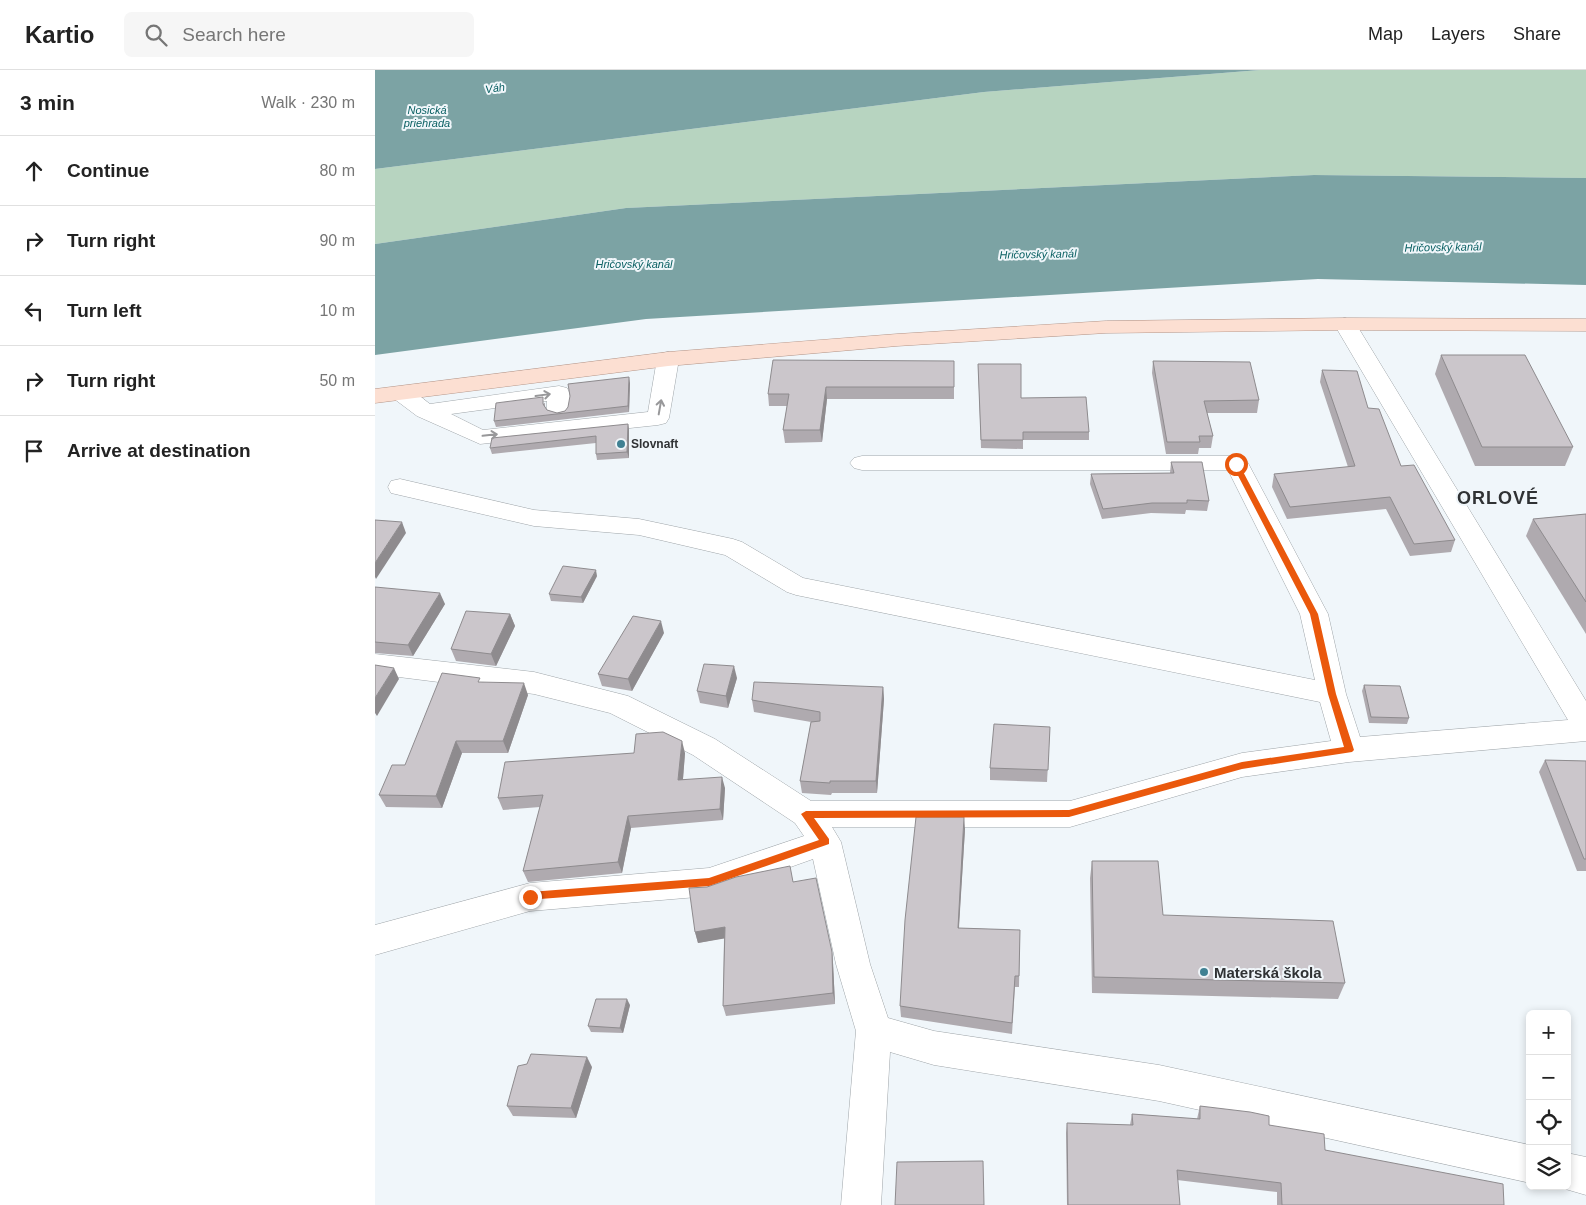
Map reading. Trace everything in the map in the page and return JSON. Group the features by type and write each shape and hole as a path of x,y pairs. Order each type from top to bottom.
{"main road":[{"path":"375,396 668,359 897,340 1106,327 1345,324 1586,325"}],"street":[{"path":"806,814 1069,814 1242,765 1349,750 1586,728 1345,324"},
{"path":"401,393 425,411 480,437 558,419 658,418 668,359"},
{"path":"425,411 559,393 558,419"},
{"path":"862,463 1236,464 1314,614 1332,694 1349,750"},
{"path":"400,487 534,518 639,527 658,531 733,548 796,586 1332,694"},
{"path":"375,664 534,683 618,704 704,747 806,814 825,842 853,964 874,1031 861,1205"},
{"path":"375,940 530,897 709,882 825,842"},
{"path":"874,1031 934,1048 1159,1083 1526,1163"},
{"path":"1571,1173 1586,1176"}],"green space":[{"path":"1260,70 1586,70 1586,178 1314,175 626,208 375,244 375,169 984,92"}],"water":[{"name":"Nosická priehrada","path":"375,70 1260,70 984,92 375,169"},
{"name":"Hričovský kanál","path":"1314,175 1586,178 1586,285 1318,279 646,319 375,355 375,244 626,208"}],"building":[{"path":"1441,355 1525,355 1573,447 1482,447"},
{"path":"773,360 954,361 954,387 826,387 820,430 783,430 789,394 768,394"},
{"path":"1153,361 1250,362 1259,400 1204,401 1213,436 1199,436 1200,442 1167,442"},
{"path":"978,364 1021,364 1021,398 1086,397 1089,432 1023,432 1023,440 981,440"},
{"path":"1322,370 1357,371 1368,408 1379,409 1401,466 1414,465 1455,540 1414,544 1390,497 1290,507 1274,474 1355,466"},
{"path":"629,377 628,406 494,421 496,403 543,397 543,404 547,410 557,413 565,411 568,407 570,396 568,384"},
{"path":"628,424 627,452 596,454 596,436 490,448 492,438"},
{"path":"1171,462 1202,462 1209,501 1187,500 1187,503 1152,503 1103,509 1091,474 1174,473"},
{"path":"1586,514 1586,602 1533,519"},
{"path":"375,520 402,522 375,563"},
{"path":"563,566 596,570 581,597 549,594"},
{"path":"375,587 440,593 408,645 375,642"},
{"path":"466,611 510,614 491,654 451,649"},
{"path":"633,616 661,621 628,679 598,674"},
{"path":"704,664 734,666 726,696 697,691"},
{"path":"375,665 394,668 375,698"},
{"path":"442,673 480,678 478,682 524,683 503,741 456,741 436,796 379,795 392,765 405,765"},
{"path":"754,682 883,687 876,781 830,781 830,783 800,781 811,722 820,721 820,712 752,700"},
{"path":"1364,685 1400,686 1409,718 1371,717"},
{"path":"994,724 1050,727 1048,770 990,768"},
{"path":"663,732 682,741 678,780 722,777 720,809 628,816 618,862 523,871 543,795 498,798 505,762 634,753 636,734"},
{"path":"1545,760 1586,761 1586,859 1584,859"},
{"path":"916,817 964,817 958,928 1020,930 1019,976 1015,976 1012,1023 900,1006 905,920"},
{"path":"1092,861 1158,861 1163,915 1333,921 1345,983 1094,977"},
{"path":"790,866 793,882 816,878 832,952 833,993 723,1006 725,927 695,932 689,888 707,887 736,877"},
{"path":"596,999 627,999 620,1028 588,1026"},
{"path":"531,1054 587,1057 571,1108 507,1106 518,1066 527,1064"},
{"path":"1200,1106 1269,1116 1269,1125 1324,1134 1325,1150 1503,1184 1504,1205 1282,1205 1281,1183 1177,1170 1180,1205 1068,1205 1067,1123 1133,1125 1132,1114 1200,1119"},
{"path":"983,1161 984,1205 895,1205 897,1162"}],"place":[{"name":"Slovnaft","path":"621,444"},
{"name":"Materská škola","path":"1204,972"}],"district":[{"name":"ORLOVÉ","path":"1498,498"}],"route":[{"path":"530,897 709,882 825,842 806,814 1069,814 1242,765 1349,750 1332,694 1314,614 1236,464"}],"water label":[{"name":"Váh","path":"495,88"}]}
